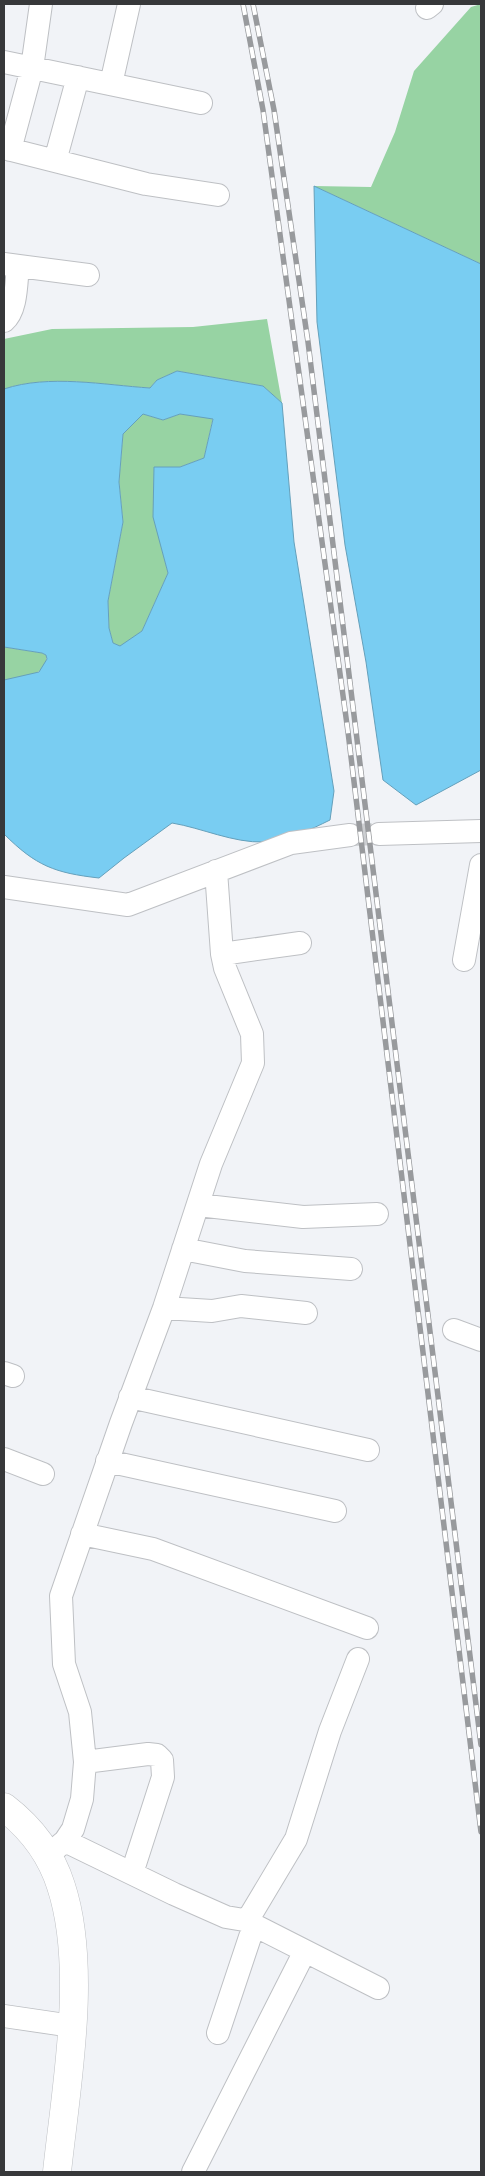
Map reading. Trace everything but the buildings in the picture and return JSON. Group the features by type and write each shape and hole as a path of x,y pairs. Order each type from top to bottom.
{"main road":[{"path":"8,1813 30,1831 56,1848 61,1886 73,1945 72,2026 57,2172"}],"street":[{"path":"41,4 32,68 7,149 146,184 218,195"},
{"path":"110,84 130,4"},
{"path":"4,62 202,103"},
{"path":"55,161 78,78"},
{"path":"4,321 8,317 13,302 11,265 88,275"},
{"path":"379,834 481,831"},
{"path":"4,887 128,904 291,843 350,834"},
{"path":"464,960 481,864"},
{"path":"216,871 222,954 252,1034 253,1064 224,1131 164,1308 107,1461 61,1596 64,1664 80,1712 85,1762 78,1816 73,1829 56,1848 132,1873 226,1917 250,1924 378,1988"},
{"path":"222,954 300,942"},
{"path":"198,1205 303,1217 377,1214"},
{"path":"183,1249 245,1261 351,1268"},
{"path":"164,1308 212,1311 241,1306 306,1314"},
{"path":"454,1330 481,1340"},
{"path":"130,1397 368,1450"},
{"path":"4,1459 43,1474"},
{"path":"107,1461 336,1511"},
{"path":"82,1534 153,1549 367,1628"},
{"path":"218,2033 250,1937 250,1916 296,1839 330,1731 358,1659"},
{"path":"85,1762 148,1754 157,1755 162,1760 163,1777 132,1873"},
{"path":"193,2172 305,1951"},
{"path":"4,2016 72,2026"}],"green space":[{"path":"481,4 481,264 314,186 371,187 395,132 414,71 471,7"},
{"path":"267,319 282,403 263,386 177,371 157,380 150,388 58,381 39,382 4,389 4,339 52,329 193,327"},
{"path":"143,414 163,420 180,414 213,418 204,458 180,467 154,468 161,545 168,573 142,631 120,647 113,643 109,628 108,601 123,522 119,482 123,434"},
{"path":"4,647 42,653 46,655 46,662 38,672 32,675 4,680"}],"water":[{"path":"314,186 481,264 481,770 416,805 383,780 366,662 345,545 317,322"},
{"path":"177,371 263,386 282,403 294,542 334,791 330,820 289,837 264,842 229,838 172,823 99,878 70,874 37,861 15,845 4,834 4,680 39,672 47,659 46,655 42,653 4,647 4,389 39,382 58,381 150,388 157,380","holes":["143,414 163,420 180,414 213,419 204,458 180,467 154,467 153,517 168,573 142,631 120,646 113,643 109,628 108,601 123,522 119,482 123,434"]}],"tunnel":[{"path":"350,835 379,834"}],"railway":[{"path":"243,4 263,110 348,732 481,1832"},
{"path":"253,4 274,110 308,342 481,1745"}]}
